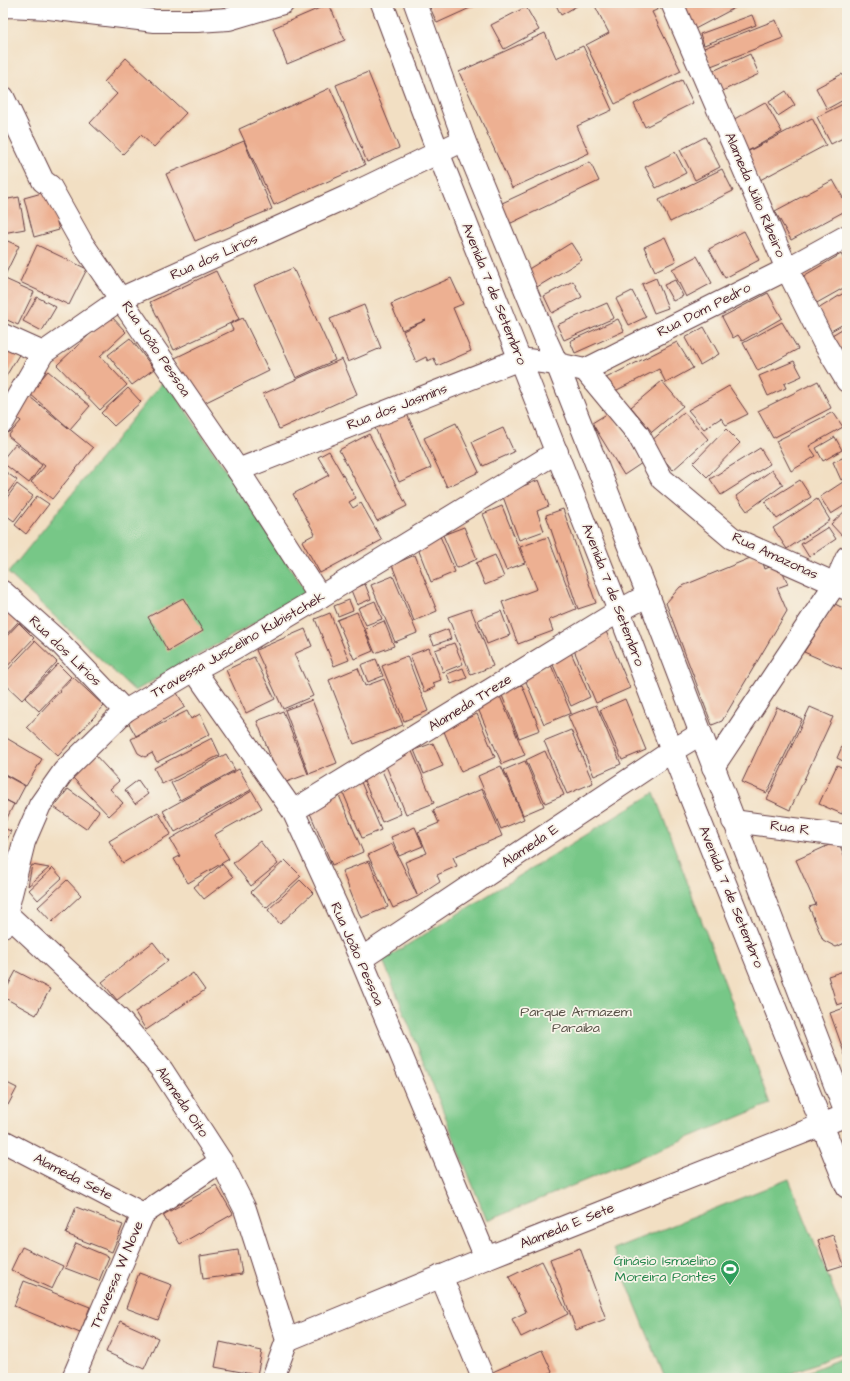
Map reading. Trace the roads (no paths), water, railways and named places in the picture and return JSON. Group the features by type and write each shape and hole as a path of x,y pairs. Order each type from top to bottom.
{"street":[{"path":"5,7 49,8 155,21 197,21 229,19 283,3"},
{"name":"Avenida 7 de Setembro","path":"382,3 438,152 557,452 672,751 847,1186"},
{"path":"415,3 464,140 557,364 648,595 733,821 847,1115"},
{"name":"Alameda Júlio Ribeiro","path":"672,3 787,269 823,341 847,381"},
{"name":"Rua João Pessoa","path":"3,97 43,181 50,186 82,243 122,298 238,470 320,597"},
{"name":"Rua dos Lírios","path":"3,422 43,353 122,298 346,197 464,140"},
{"name":"Rua Dom Pedro","path":"585,370 787,269 847,236"},
{"path":"3,335 43,353"},
{"name":"Rua dos Jasmins","path":"238,470 520,359 557,364"},
{"path":"557,364 585,370"},
{"name":"Rua Amazonas","path":"585,370 638,434 662,479 732,538 841,586"},
{"name":"Travessa Juscelino Kubistchek","path":"4,917 24,842 40,805 64,770 125,711 320,597 557,452"},
{"path":"713,767 841,586 847,557"},
{"name":"Rua dos Lírios","path":"3,592 60,643 125,711"},
{"name":"Alameda Treze","path":"293,811 619,611 648,595"},
{"name":"Rua João Pessoa","path":"194,670 293,811 361,959 486,1258"},
{"name":"Alameda E","path":"361,959 672,751 700,734"},
{"name":"Rua R","path":"733,821 847,836"},
{"name":"Alameda Oito","path":"4,917 119,1019 162,1070 221,1160 244,1209 287,1340"},
{"name":"Alameda E Sete","path":"287,1340 486,1258 798,1133 847,1115"},
{"name":"Alameda Sete","path":"3,1141 143,1214"},
{"name":"Travessa W Nove","path":"73,1378 143,1214 221,1160"},
{"path":"442,1276 483,1378"},
{"path":"273,1378 287,1340"}],"place":[{"name":"Ginásio Ismaelino Moreira Pontes","path":"730,1286"}],"park label":[{"name":"Parque Armazem Paraiba","path":"576,1020"}]}
